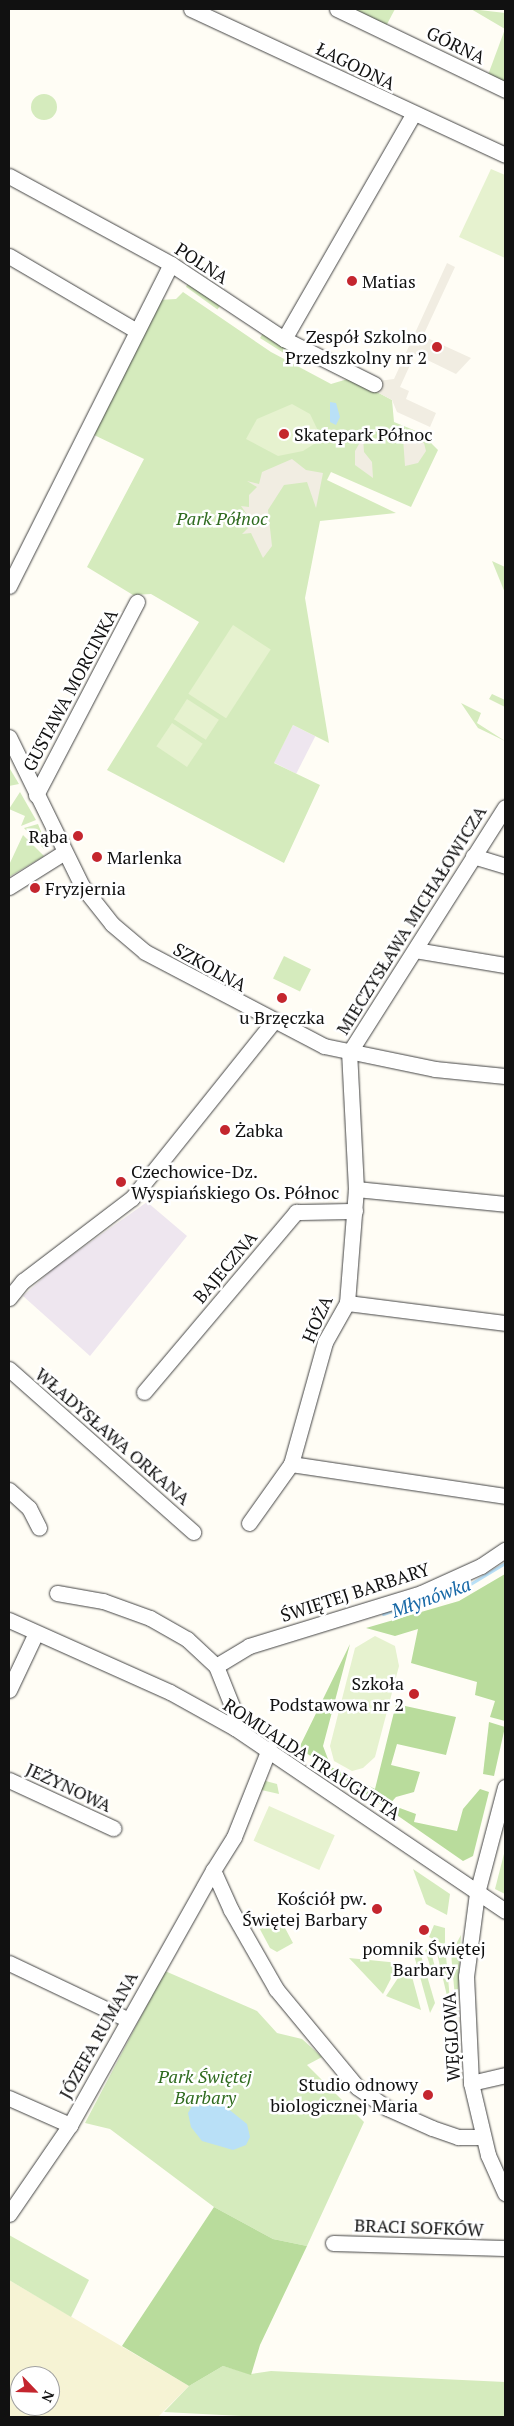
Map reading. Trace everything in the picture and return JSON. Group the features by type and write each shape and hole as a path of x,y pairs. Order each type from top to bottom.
{"street":[{"name":"ŁAGODNA","path":"191,9 413,115 505,155"},
{"name":"GÓRNA","path":"337,9 505,90"},
{"path":"284,338 413,115"},
{"name":"POLNA","path":"9,176 171,264 284,338 374,384"},
{"path":"9,256 135,330"},
{"path":"9,586 135,330 171,264"},
{"name":"GUSTAWA MORCINKA","path":"36,795 137,602"},
{"name":"SZKOLNA","path":"9,737 63,853 112,924 145,952 273,1022 350,1053 505,1076"},
{"name":"MIECZYSŁAWA MICHAŁOWICZA","path":"350,1053 472,856 505,807"},
{"path":"9,887 63,853"},
{"path":"472,856 505,866"},
{"path":"415,950 505,965"},
{"path":"9,1298 23,1281 132,1198 273,1022"},
{"name":"HOŻA","path":"250,1523 291,1464 325,1342 347,1303 356,1189 350,1053"},
{"path":"356,1189 505,1204"},
{"name":"BAJECZNA","path":"144,1392 296,1212 355,1211"},
{"path":"347,1303 505,1324"},
{"name":"WŁADYSŁAWA ORKANA","path":"9,1369 193,1532"},
{"path":"291,1464 505,1496"},
{"path":"9,1490 28,1508 39,1528"},
{"name":"ŚWIĘTEJ BARBARY","path":"216,1666 249,1646 421,1593 482,1566 505,1550"},
{"path":"58,1593 103,1601 150,1618 187,1639 216,1666 234,1711 235,1728"},
{"name":"ROMUALDA TRAUGUTTA","path":"9,1620 170,1692 235,1728 269,1749 505,1911"},
{"path":"9,1690 36,1633"},
{"name":"JÓZEFA RUMANA","path":"9,2214 70,2125 127,2019 234,1837 269,1749"},
{"name":"JEŻYNOWA","path":"9,1780 113,1828"},
{"name":"WĘGLOWA","path":"505,1787 477,1893 466,1976 471,2083 482,2137 505,2193"},
{"path":"213,1870 276,1989 357,2087 387,2108 432,2128 458,2137 482,2137"},
{"path":"9,1963 127,2019"},
{"path":"471,2083 505,2075"},
{"path":"9,2098 70,2125"},
{"name":"BRACI SOFKÓW","path":"332,2243 505,2248"}],"shaded area":[{"path":"447,263 455,267 423,336 471,358 456,374 415,354 400,387 409,391 406,399 436,413 430,427 397,412 392,400 373,390 378,381 394,379"},
{"path":"411,436 424,443 426,451 418,463 405,466 403,438"},
{"path":"363,437 364,452 372,462 373,478 355,465 355,451"},
{"path":"292,459 306,470 323,473 316,508 307,482 284,485 268,510 272,546 263,558 251,533 242,534 249,527 240,527 248,522 239,519 248,516 241,506 249,507 249,495 257,487 247,481 259,484 262,472"},
{"path":"293,725 315,736 296,774 274,762"},
{"path":"147,1202 187,1236 90,1356 23,1296 54,1268"},
{"path":"9,2280 189,2386 158,2417 9,2417"}],"green space":[{"path":"346,9 395,9 385,28"},
{"path":"471,9 505,13 505,29"},
{"path":"505,29 505,82 488,75"},
{"path":"44,94 53,98 57,107 53,116 44,120 35,116 31,107 35,98"},
{"path":"491,169 505,175 505,258 459,237"},
{"path":"190,281 222,304 217,310 186,287"},
{"name":"Park Północ","path":"183,292 271,352 331,384 351,378 392,400 394,422 421,433 438,450 411,507 331,472 327,480 396,513 320,521 305,598 329,743 293,725 274,763 320,785 284,863 107,770 199,622 151,594 133,595 87,567 144,459 92,434 159,300 176,299","holes":["406,436 420,440 407,453 403,438"]},
{"path":"263,333 293,351 290,357 260,338"},
{"name":"Skatepark Północ","path":"292,404 310,414 322,439 303,451 278,456 246,439 257,419"},
{"path":"492,561 505,567 505,593"},
{"path":"233,625 271,650 226,718 188,694"},
{"path":"492,694 505,700 505,707 489,699"},
{"path":"187,699 219,720 206,740 174,719"},
{"path":"461,703 481,713 477,723 505,741 478,728"},
{"path":"172,723 203,744 187,767 156,746"},
{"path":"10,769 19,784 9,786"},
{"path":"20,792 36,820 21,826 25,816 9,809"},
{"path":"38,824 46,844 44,849 24,828"},
{"path":"23,835 44,856 9,877 9,865"},
{"path":"284,956 311,969 300,992 273,978"},
{"path":"505,1574 505,1721 490,1717 495,1701 475,1695 477,1682 411,1663 418,1629 395,1636 366,1628 459,1601"},
{"path":"375,1636 395,1646 399,1666 375,1757 363,1768 352,1771 334,1761 330,1746 355,1648"},
{"path":"350,1644 323,1746 331,1767 375,1789 396,1704 456,1717 446,1755 397,1744 391,1765 420,1772 414,1792 396,1797 386,1808 299,1748"},
{"path":"489,1722 505,1727 494,1776 483,1774"},
{"path":"262,1780 277,1784 279,1794 257,1789"},
{"path":"480,1789 489,1792 473,1856 463,1861 391,1811 397,1807 416,1814 414,1822 457,1831 463,1809"},
{"path":"269,1806 335,1835 319,1870 254,1841"},
{"path":"505,1850 505,1894 495,1889"},
{"path":"413,1869 450,1894 447,1915 426,1904"},
{"path":"262,1914 285,1928 293,1943 277,1952 270,1948 255,1920"},
{"path":"434,1925 445,1928 445,1945 429,1937"},
{"path":"461,1935 457,2020 451,1953"},
{"path":"430,1948 436,1971 432,1972 425,1950"},
{"path":"436,1949 446,1956 450,2000 447,1996"},
{"path":"420,1952 435,2003 430,2013 414,1955"},
{"path":"349,1958 399,1963 383,1994"},
{"path":"404,1969 411,1973 421,2010 386,1996"},
{"name":"Park Świętej Barbary","path":"165,1971 257,2011 277,2033 302,2039 322,2057 307,2065 364,2122 307,2246 273,2239 214,2207 110,2129 85,2123"},
{"path":"214,2207 273,2239 307,2246 260,2345 251,2375 223,2366 189,2386 122,2346"},
{"path":"9,2235 89,2280 71,2317 9,2280"},
{"path":"223,2366 251,2374 271,2371 505,2382 505,2417 262,2417 164,2412 189,2386"}],"water":[{"path":"330,402 336,403 340,417 336,425 330,422"},
{"path":"199,2094 221,2103 247,2124 250,2137 246,2145 233,2150 202,2141 191,2127 188,2113"}],"waterway":[{"name":"Młynówka","path":"383,1614 467,1586 505,1563"}],"place":[{"name":"Matias","path":"352,281"},
{"name":"Zespół Szkolno Przedszkolny nr 2","path":"437,347"},
{"name":"Skatepark Północ","path":"284,434"},
{"name":"Rąba","path":"78,836"},
{"name":"Marlenka","path":"97,857"},
{"name":"Fryzjernia","path":"35,888"},
{"name":"u Brzęczka","path":"282,998"},
{"name":"Żabka","path":"225,1130"},
{"name":"Czechowice-Dz. Wyspiańskiego Os. Północ","path":"121,1182"},
{"name":"Szkoła Podstawowa nr 2","path":"414,1694"},
{"name":"Kościół pw. Świętej Barbary","path":"377,1909"},
{"name":"pomnik Świętej Barbary","path":"424,1930"},
{"name":"Studio odnowy biologicznej Maria","path":"428,2095"}]}
